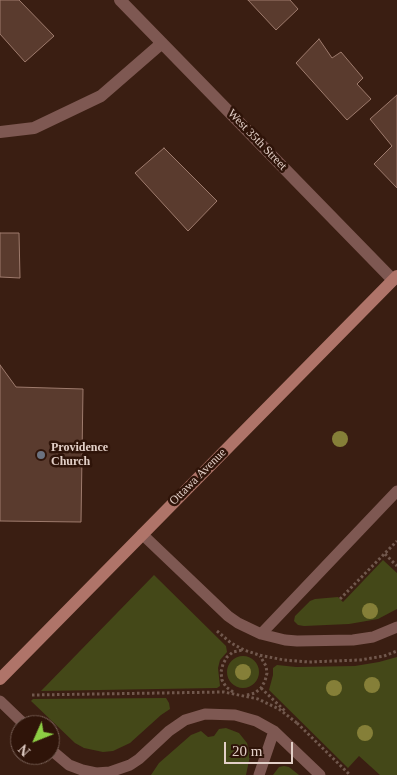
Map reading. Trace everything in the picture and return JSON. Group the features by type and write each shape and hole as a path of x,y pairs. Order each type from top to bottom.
{"street":[{"name":"West 35th Street","path":"120,0 395,278"},
{"path":"0,132 34,128 101,96 162,42"},
{"name":"Ottawa Avenue","path":"0,679 395,278"}],"lane":[{"path":"261,634 397,491"},
{"path":"142,534 228,616 261,634 297,641 352,640 373,637 397,627"},
{"path":"0,701 15,715"},
{"path":"60,757 69,765 82,770 111,774 130,765 176,725 194,716 221,713 256,721 274,732 320,775"},
{"path":"259,775 274,732"}],"path":[{"path":"340,599 397,541"},
{"path":"385,554 397,566"},
{"path":"236,694 226,687 222,680 221,672 227,657 233,652 244,650"},
{"path":"244,695 255,693 265,681 266,666 259,656"},
{"path":"261,688 350,775"},
{"path":"32,695 213,692 236,694 269,704 297,723"}],"green space":[{"path":"383,560 397,573 397,609 378,619 349,624 304,626 298,625 294,621 295,616 310,601 315,599 338,597 343,602"},
{"path":"154,575 226,646 227,652 220,660 218,668 220,686 217,688 41,691"},
{"path":"243,656 249,657 254,661 258,666 258,678 254,683 249,687 243,688 237,687 232,683 228,678 227,672 228,666 232,661 237,657"},
{"path":"397,657 397,775 380,775 359,756 348,768 269,690 273,668 277,665 296,667 355,666"},
{"path":"166,698 170,709 130,743 113,751 103,752 84,748 75,743 60,729 60,715 46,715 31,701 33,699"},
{"path":"226,728 239,733 247,743 250,756 246,775 151,775 159,763 191,735 201,731 208,737 214,736 219,729"},
{"path":"279,767 289,767 299,775 273,775"}],"building":[{"path":"0,0 19,0 54,36 25,62 0,34"},
{"path":"248,0 290,0 298,9 276,30"},
{"path":"319,39 332,58 341,52 363,78 357,84 371,99 347,120 296,63"},
{"path":"397,95 397,188 374,164 392,146 370,119"},
{"path":"164,148 217,201 188,231 135,173"},
{"path":"0,233 19,233 20,278 0,277"},
{"name":"Providence Church","path":"0,365 16,387 83,389 81,522 0,521"}],"place":[{"name":"Providence Church","path":"41,455"}]}
